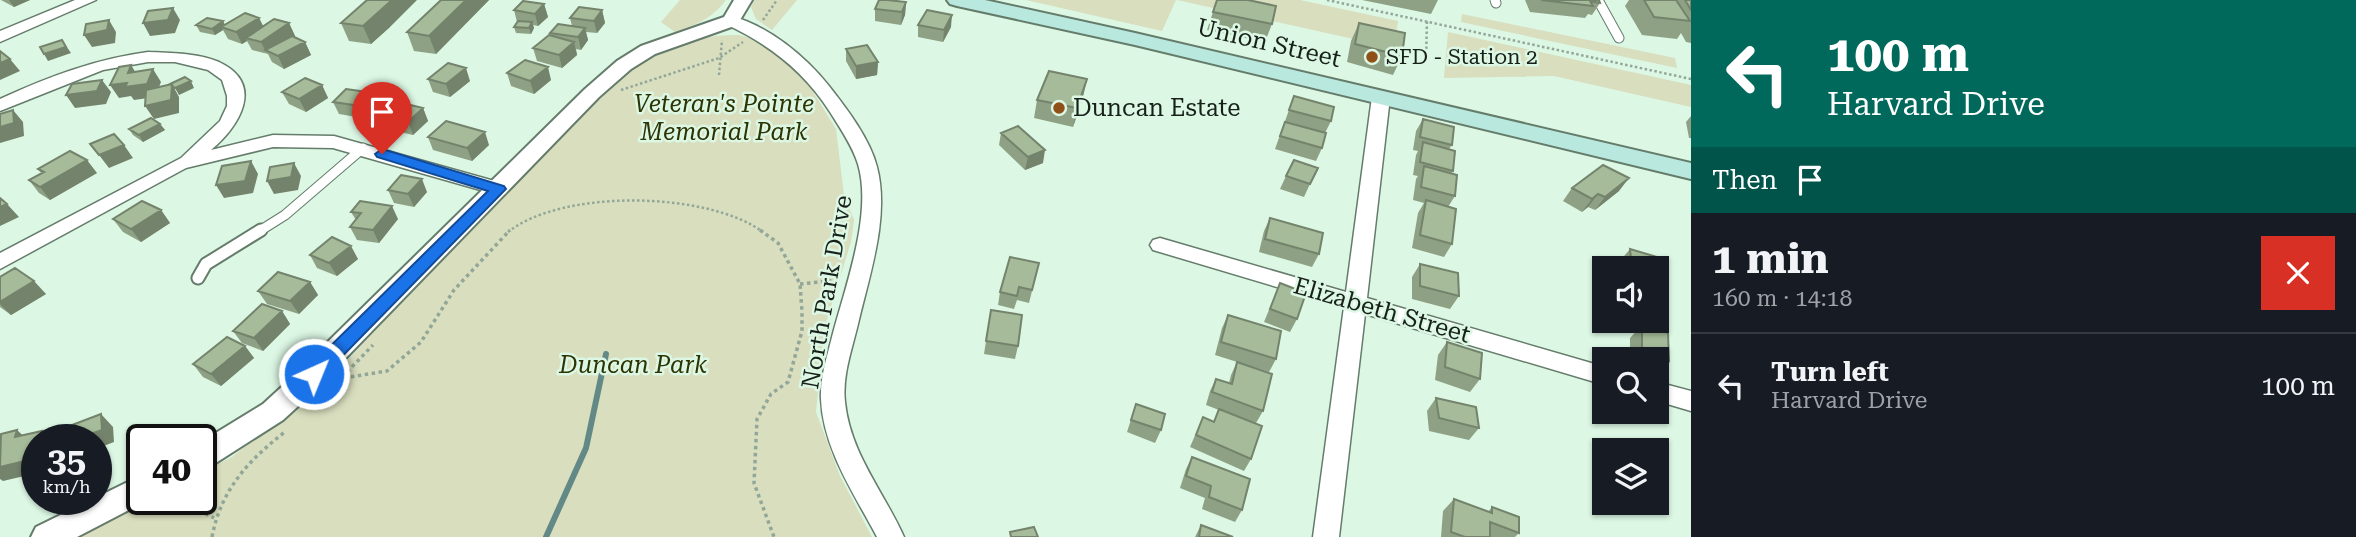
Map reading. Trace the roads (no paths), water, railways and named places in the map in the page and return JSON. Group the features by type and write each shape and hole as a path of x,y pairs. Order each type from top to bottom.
{"main road":[{"name":"Union Street","path":"957,0 1691,170"}],"street":[{"path":"0,37 88,0"},
{"path":"217,449 273,412 298,390 592,93 624,65 661,43 727,28 743,0"},
{"name":"North Park Drive","path":"727,28 755,31 778,44 795,59 831,100 868,167 871,188 867,239 834,377 833,401 847,452 891,537"},
{"path":"0,106 55,80 95,66 135,58 174,57 206,63 228,75 234,83 237,103 227,125 180,164 0,262"},
{"path":"1326,537 1381,97"},
{"path":"227,125 273,141"},
{"path":"180,164 273,141 315,140 363,148 498,189"},
{"name":"Elizabeth Street","path":"1160,246 1592,372"},
{"path":"1669,395 1691,401"},
{"path":"47,537 126,496"}],"lane":[{"path":"1587,2 1599,2 1619,38"},
{"path":"198,278 206,264 285,215 363,148"}],"waterway":[{"path":"546,537 586,448 606,354"}],"place":[{"name":"SFD - Station 2","path":"1372,57"},
{"name":"Duncan Estate","path":"1059,108"}],"park label":[{"name":"Veteran's Pointe Memorial Park","path":"724,118"},
{"name":"Duncan Park","path":"633,365"}]}
